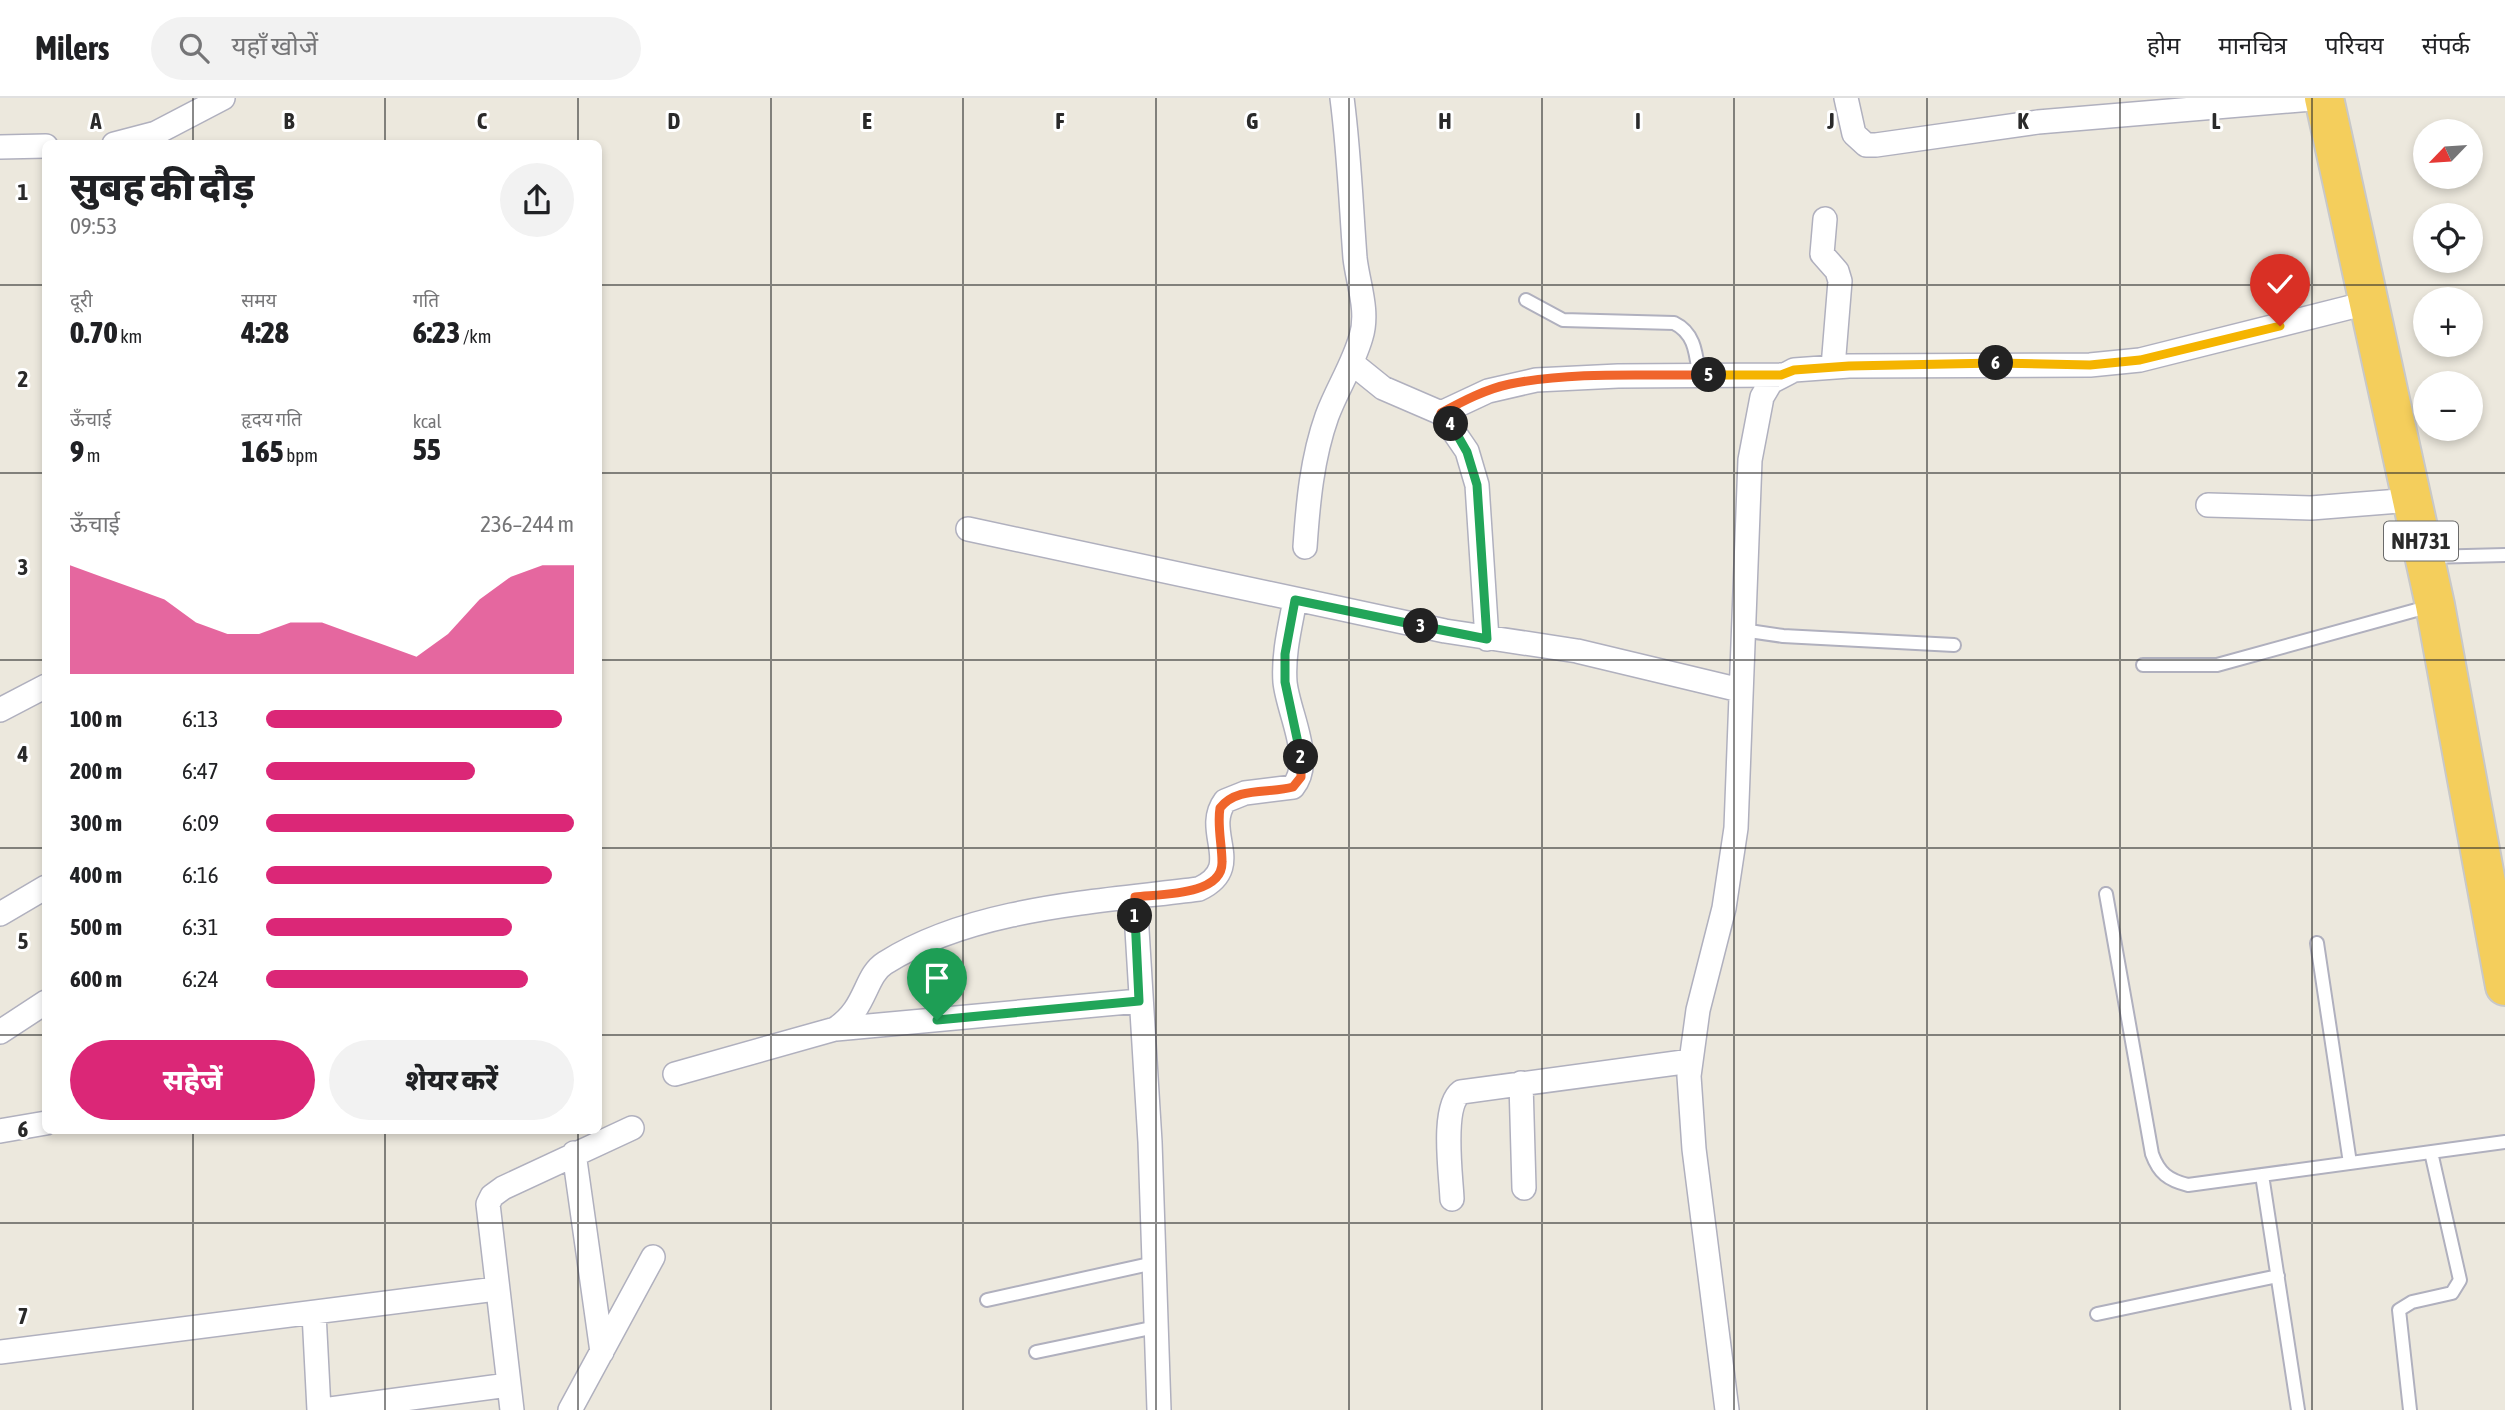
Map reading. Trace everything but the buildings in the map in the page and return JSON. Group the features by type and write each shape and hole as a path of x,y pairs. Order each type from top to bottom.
{"highway":[{"name":"NH731","path":"2324,98 2371,302 2435,605 2505,986"}],"street":[{"path":"129,140 156,133 223,98"},
{"path":"1305,547 1310,486 1327,416 1352,363 1364,321 1342,98"},
{"path":"1846,98 1854,134 1866,145 1876,145 2038,122 2324,98"},
{"path":"0,147 42,146"},
{"path":"1825,219 1822,254 1837,271 1840,281 1833,367"},
{"path":"1727,1410 1691,1126 1690,1061 1698,1010 1733,862 1750,460 1762,397 1771,382 1794,370 1833,367 2090,365 2140,360 2371,302"},
{"path":"1352,363 1383,388 1441,413 1467,452 1477,485 1487,639"},
{"path":"1441,413 1488,391 1536,380 1781,375"},
{"path":"2208,505 2311,508 2412,500"},
{"path":"968,529 1487,639 1577,651 1740,690"},
{"path":"835,1029 850,1020 882,965 905,952 980,922 1199,889 1220,876 1222,866 1218,819 1226,801 1245,793 1293,787 1301,777 1301,757 1285,682 1285,654 1295,600"},
{"path":"0,710 42,688"},
{"path":"0,915 42,889"},
{"path":"1135,897 1139,1001 1150,1142 1159,1410"},
{"path":"675,1074 835,1029 1139,1001"},
{"path":"0,1032 42,1005"},
{"path":"1452,1199 1450,1116 1455,1097 1473,1089 1690,1061"},
{"path":"1521,1083 1524,1188"},
{"path":"0,1131 42,1124"},
{"path":"512,1410 488,1219 492,1196 574,1153 632,1128"},
{"path":"574,1153 602,1352"},
{"path":"570,1410 653,1257"},
{"path":"0,1352 496,1289"},
{"path":"314,1312 321,1410 416,1404 508,1385"}],"lane":[{"path":"1525,300 1563,320 1674,323 1684,328 1689,335 1695,349 1699,375"},
{"path":"2424,557 2505,555"},
{"path":"2143,665 2217,665 2435,605"},
{"path":"1742,630 1783,636 1954,645"},
{"path":"2106,894 2152,1154 2158,1170 2172,1181 2188,1185 2505,1142"},
{"path":"2317,943 2350,1163"},
{"path":"2410,1410 2399,1310 2412,1302 2452,1293 2460,1280 2431,1152"},
{"path":"2262,1175 2298,1410"},
{"path":"987,1300 1154,1263"},
{"path":"2097,1314 2278,1276"},
{"path":"1036,1352 1156,1327"}],"route":[{"path":"937,1020 1139,1001 1135,897 1199,889 1212,883 1220,876 1222,866 1218,819 1220,808 1232,797 1245,793 1293,787 1301,777 1303,768 1285,682 1285,654 1295,600 1487,639 1477,485 1467,452 1441,413 1469,398 1509,384 1536,380 1618,376 1781,375 1794,370 1849,366 1995,363 2090,365 2140,360 2189,350 2280,326"}]}
